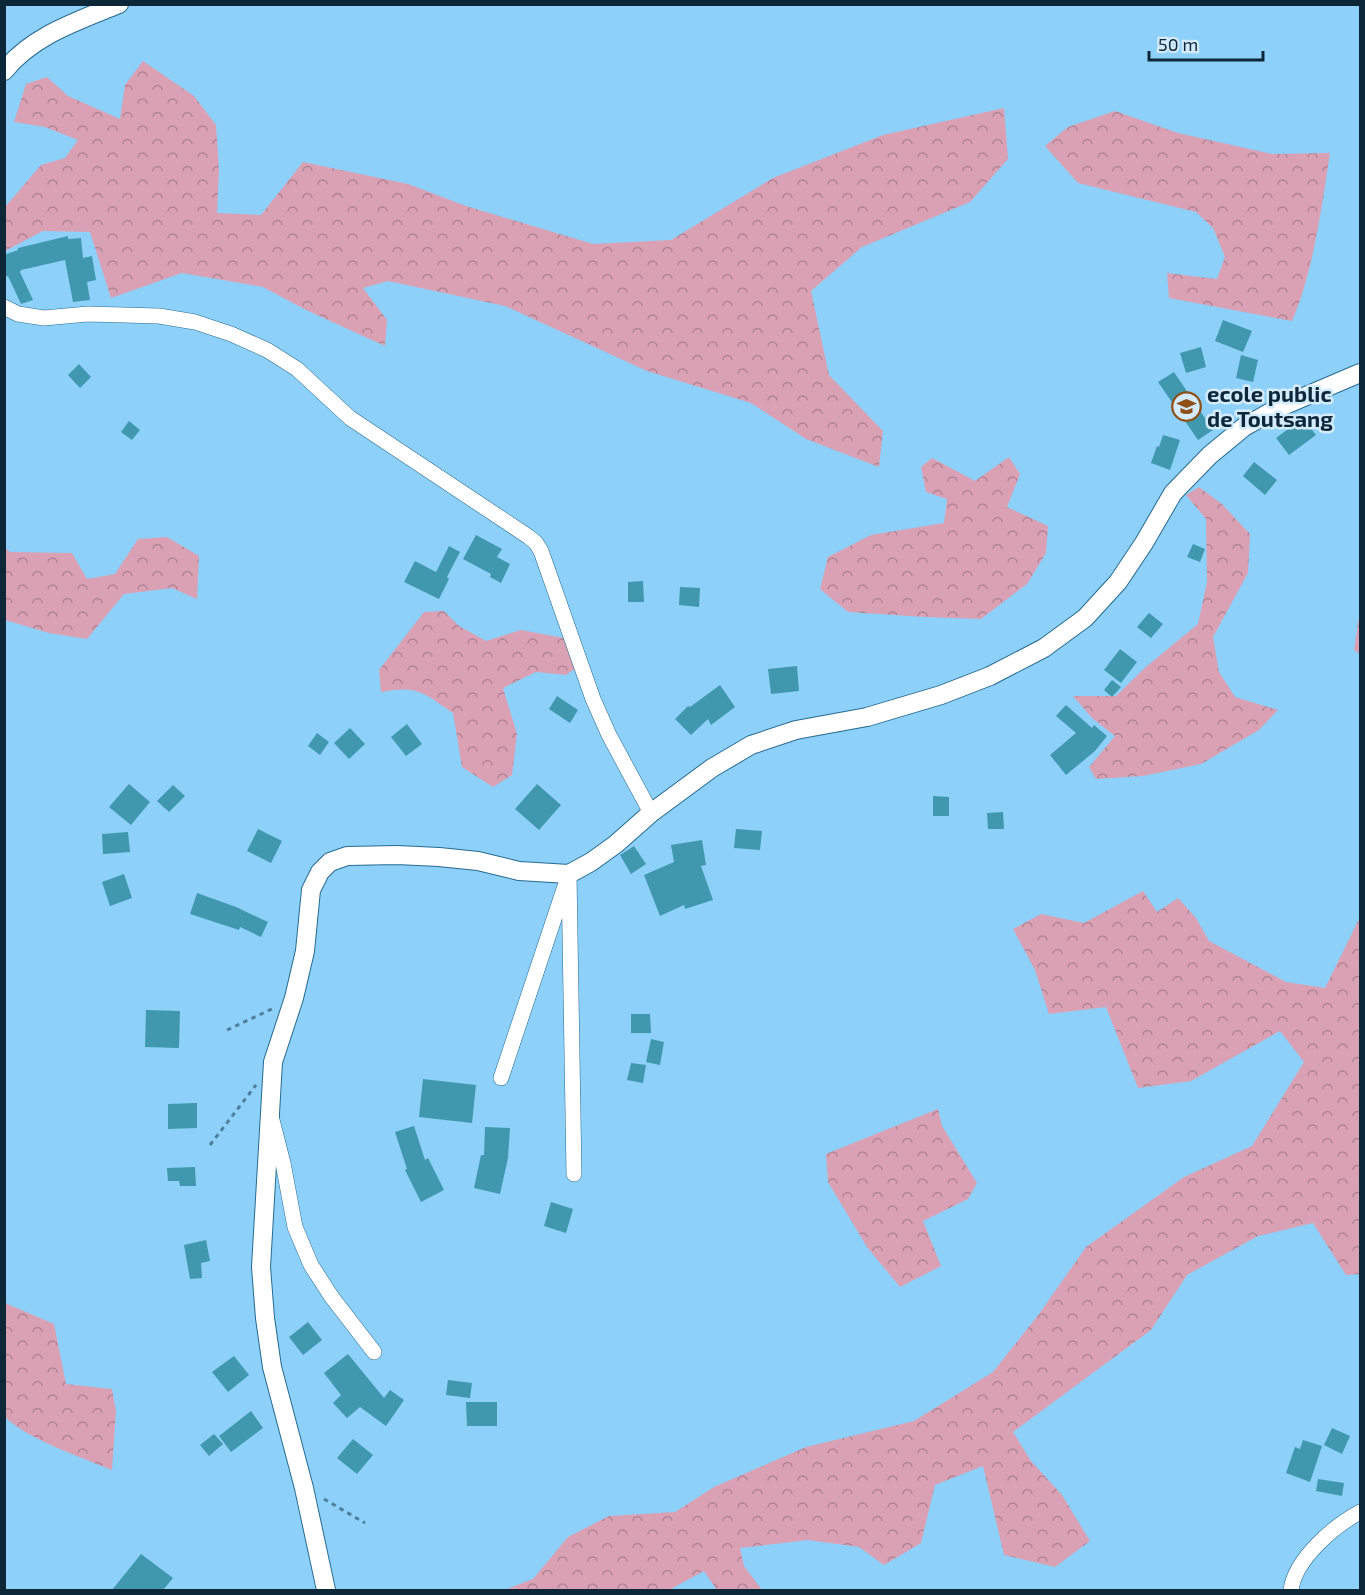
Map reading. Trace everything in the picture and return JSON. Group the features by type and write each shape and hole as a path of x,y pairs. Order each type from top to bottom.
{"street":[{"path":"4,71 30,45 65,26 119,4"},
{"path":"4,307 18,315 44,318 88,314 159,316 195,322 231,334 267,350 297,369 350,418 530,537 540,551 593,699 651,813"},
{"path":"326,1590 304,1488 272,1367 261,1267 273,1062 294,998 305,951 311,890 320,872 330,862 347,856 363,855 439,857 478,861 519,871 569,874 616,844 651,813 712,768 751,745 796,730 867,717 941,695 990,676 1044,648 1084,618 1118,582 1173,493 1210,455 1244,427 1278,408 1360,374"},
{"path":"501,1078 569,874"},
{"path":"569,874 574,1174"},
{"path":"269,1108 281,1152 295,1227 311,1265 331,1296 374,1352"},
{"path":"1291,1590 1292,1583 1307,1557 1330,1534 1360,1512"}],"path":[{"path":"227,1030 294,998"},
{"path":"210,1144 273,1062"},
{"path":"304,1488 365,1523"}],"green space":[{"path":"143,61 194,96 216,125 219,169 217,213 261,215 303,162 408,184 466,206 593,244 671,240 773,178 883,135 1004,108 1008,159 970,202 862,247 811,291 829,375 883,431 879,467 806,439 751,403 647,371 505,306 388,281 363,288 387,320 385,346 306,310 263,287 182,273 111,298 90,232 43,231 5,251 5,207 41,165 65,158 78,140 45,127 14,122 26,84 47,77 68,96 120,119 125,85"},
{"path":"1115,111 1178,133 1272,154 1330,153 1311,261 1292,321 1169,298 1167,273 1217,279 1225,257 1213,228 1196,212 1078,183 1045,146 1068,127"},
{"path":"1009,457 1020,474 1007,507 1048,526 1046,553 1027,584 981,619 848,612 820,589 828,557 871,535 944,523 947,499 926,492 921,467 932,458 975,481"},
{"path":"1199,487 1222,504 1250,534 1248,573 1213,637 1219,672 1235,697 1278,710 1259,730 1201,764 1143,776 1096,779 1089,767 1115,736 1092,718 1073,696 1116,696 1147,666 1198,624 1207,582 1206,519 1186,495"},
{"path":"167,537 199,556 197,599 172,588 124,594 87,639 49,633 5,620 5,548 10,552 72,553 87,579 115,574 138,539"},
{"path":"444,611 459,626 486,641 521,630 564,638 579,666 566,675 536,672 503,688 517,734 512,775 493,787 462,767 453,713 420,692 394,690 381,692 379,670 424,612"},
{"path":"1360,617 1360,654 1354,650"},
{"path":"1143,891 1157,912 1178,898 1196,918 1209,941 1286,982 1325,988 1360,917 1360,1274 1346,1275 1313,1223 1258,1236 1187,1275 1151,1330 1013,1432 1031,1461 1062,1495 1090,1541 1055,1567 1004,1555 983,1466 935,1485 921,1543 884,1565 859,1547 808,1540 740,1548 744,1566 762,1590 717,1590 704,1571 669,1590 505,1590 533,1579 568,1537 609,1516 675,1512 714,1487 806,1447 914,1421 993,1372 1039,1314 1086,1247 1184,1177 1252,1146 1304,1062 1280,1031 1191,1081 1138,1088 1106,1007 1049,1014 1035,970 1013,929 1041,914 1084,923"},
{"path":"938,1109 942,1126 977,1183 968,1199 923,1221 941,1266 900,1287 867,1247 828,1182 826,1154"},
{"path":"5,1303 54,1324 66,1384 112,1389 116,1411 112,1470 40,1440 5,1417"}],"building":[{"path":"68,236 68,239 81,238 83,258 92,256 96,280 87,282 90,300 73,302 65,260 21,270 33,300 21,304 8,276 4,277 4,255 18,248"},
{"path":"1223,320 1252,331 1243,352 1215,341"},
{"path":"1201,347 1206,367 1186,373 1180,353"},
{"path":"1241,355 1258,360 1253,382 1236,378"},
{"path":"79,364 91,377 80,388 68,375"},
{"name":"ecole public de Toutsang","path":"1174,372 1213,430 1198,440 1158,382"},
{"path":"1303,418 1316,435 1289,455 1276,438"},
{"path":"129,421 140,430 132,440 121,432"},
{"path":"1163,435 1180,440 1170,470 1151,463"},
{"path":"1254,462 1277,480 1265,495 1243,476"},
{"path":"476,535 502,549 497,557 510,564 501,583 490,577 491,574 463,559"},
{"path":"1193,544 1205,549 1200,562 1187,557"},
{"path":"449,546 460,552 439,599 404,582 415,561 436,572"},
{"path":"643,581 644,602 628,602 628,582"},
{"path":"680,587 700,588 699,607 679,605"},
{"path":"1149,613 1163,624 1151,638 1137,627"},
{"path":"1120,649 1137,662 1121,683 1104,670"},
{"path":"797,666 799,691 771,694 768,669"},
{"path":"1112,680 1121,687 1112,697 1104,690"},
{"path":"720,685 735,707 711,725 708,719 691,735 675,719 688,706 690,707"},
{"path":"557,696 578,710 570,723 549,709"},
{"path":"1066,705 1092,728 1094,725 1107,736 1095,751 1066,775 1050,755 1076,733 1056,716"},
{"path":"407,724 422,744 406,756 391,737"},
{"path":"350,728 365,744 349,759 334,743"},
{"path":"317,733 329,742 320,755 308,746"},
{"path":"129,784 150,802 131,825 109,807"},
{"path":"537,784 561,805 539,830 515,809"},
{"path":"173,785 185,796 169,812 157,801"},
{"path":"933,796 949,797 949,816 933,816"},
{"path":"1003,812 1004,829 988,829 987,813"},
{"path":"258,829 282,841 271,863 247,851"},
{"path":"736,829 762,831 760,850 734,848"},
{"path":"128,832 130,852 103,854 102,834"},
{"path":"702,840 706,865 701,866 713,900 685,909 684,905 660,916 644,875 674,862 671,845"},
{"path":"634,846 646,864 631,874 620,855"},
{"path":"124,874 132,898 110,906 102,882"},
{"path":"197,893 268,922 261,937 240,927 239,930 190,914"},
{"path":"146,1010 180,1011 179,1048 145,1047"},
{"path":"631,1014 650,1014 651,1033 631,1033"},
{"path":"651,1039 664,1042 660,1065 646,1062"},
{"path":"631,1063 646,1065 643,1083 627,1080"},
{"path":"423,1079 476,1085 472,1123 419,1117"},
{"path":"197,1103 197,1128 168,1129 168,1104"},
{"path":"414,1126 425,1160 428,1158 444,1190 421,1202 405,1170 407,1169 395,1132"},
{"path":"485,1127 510,1128 508,1158 500,1194 474,1188 481,1155 484,1155"},
{"path":"195,1167 196,1186 180,1186 179,1181 168,1181 167,1168"},
{"path":"551,1202 573,1209 566,1233 544,1226"},
{"path":"206,1240 210,1261 201,1263 202,1278 190,1279 184,1245"},
{"path":"308,1322 322,1340 303,1355 289,1337"},
{"path":"348,1354 384,1398 390,1390 404,1400 386,1426 360,1407 347,1418 333,1403 341,1395 324,1373"},
{"path":"234,1356 249,1375 228,1392 212,1372"},
{"path":"448,1380 472,1383 470,1398 446,1395"},
{"path":"466,1402 497,1402 497,1426 467,1426"},
{"path":"251,1411 263,1428 231,1452 219,1436"},
{"path":"1332,1428 1350,1436 1342,1454 1324,1445"},
{"path":"214,1434 223,1444 209,1456 200,1445"},
{"path":"353,1439 373,1455 357,1474 337,1458"},
{"path":"1303,1440 1322,1446 1310,1482 1286,1473 1295,1447 1300,1449"},
{"path":"1318,1479 1344,1483 1342,1496 1316,1491"},
{"path":"141,1554 173,1578 163,1590 112,1590"}],"place":[{"name":"ecole public de Toutsang","path":"1186,406"}]}
